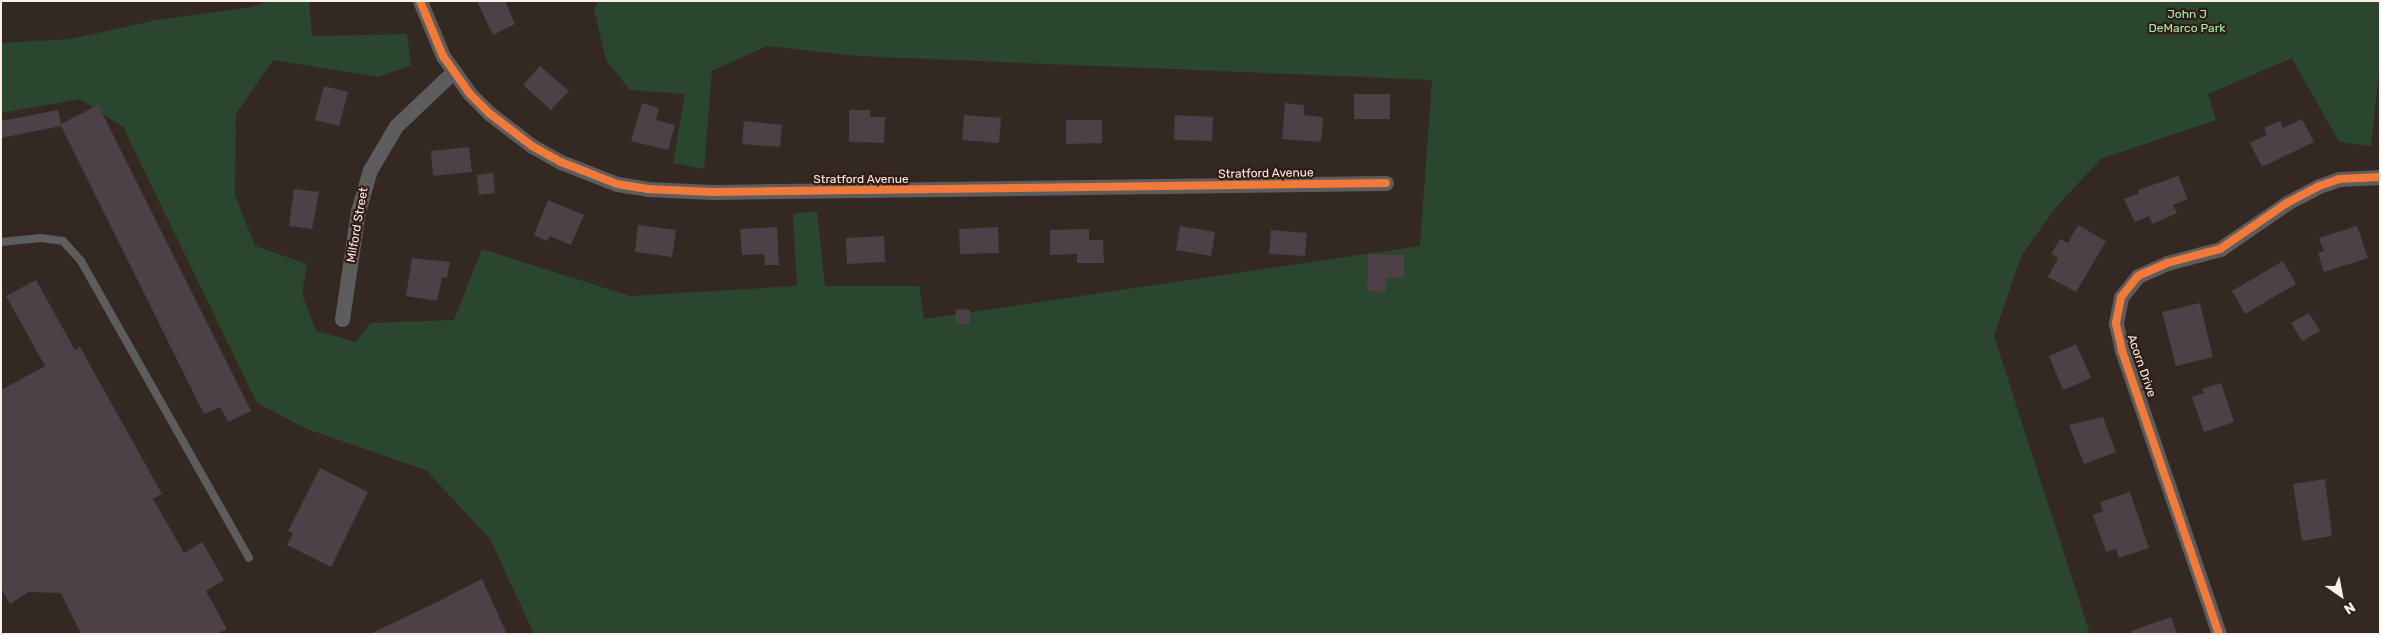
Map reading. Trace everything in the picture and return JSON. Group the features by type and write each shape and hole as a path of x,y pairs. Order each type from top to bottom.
{"street":[{"name":"Stratford Avenue","path":"420,1 435,40 453,72 489,114 532,146 590,174 646,189 866,192 1386,183"},
{"name":"Milford Street","path":"342,319 358,211 370,170 396,126 453,72"},
{"name":"Acorn Drive","path":"2219,634 2122,350 2116,323 2121,297 2138,276 2167,263 2220,249 2287,203 2319,186 2340,179 2380,178"}],"lane":[{"path":"1,242 41,238 63,240 81,260 248,558"}],"green space":[{"name":"John J DeMarco Park","path":"269,1 309,1 312,36 407,34 411,65 379,77 273,60 236,114 235,195 255,246 307,264 302,294 316,331 356,342 370,323 454,320 482,249 630,296 797,286 793,214 817,211 825,286 919,286 924,319 1420,246 1432,80 857,56 767,46 712,71 704,169 673,163 685,94 630,90 606,60 594,9 599,1 2380,1 2380,60 2371,146 2339,142 2292,58 2208,94 2216,120 2101,159 2056,207 2021,256 1994,336 2090,634 534,634 490,539 426,470 307,429 257,403 123,127 80,99 1,113 1,43 70,39 157,20 252,7"}],"building":[{"path":"477,1 505,1 515,24 493,35"},
{"path":"540,66 569,91 551,110 523,85"},
{"path":"324,86 348,92 339,126 315,120"},
{"path":"1354,94 1390,94 1390,119 1354,119"},
{"path":"642,103 659,108 656,120 675,125 668,150 631,141"},
{"path":"1285,103 1304,105 1304,115 1323,117 1321,142 1282,139"},
{"path":"98,105 251,411 228,422 220,407 204,414 61,126 1,138 1,121 58,110 61,124"},
{"path":"849,110 870,110 870,117 885,117 884,143 849,142"},
{"path":"964,115 1001,118 999,143 962,140"},
{"path":"1175,115 1213,117 1212,141 1174,140"},
{"path":"2302,119 2314,142 2262,167 2250,143 2267,135 2264,128 2280,121 2283,128"},
{"path":"1066,120 1102,120 1102,143 1066,144"},
{"path":"744,121 782,125 780,147 742,144"},
{"path":"469,147 472,172 433,176 431,151"},
{"path":"493,173 495,193 479,195 477,175"},
{"path":"2178,176 2188,199 2173,205 2177,213 2153,224 2149,216 2135,222 2124,199 2139,193 2138,190"},
{"path":"294,189 319,192 312,229 289,226"},
{"path":"548,200 584,215 571,245 550,236 547,241 534,235"},
{"path":"638,225 676,230 672,257 635,252"},
{"path":"2078,225 2106,241 2076,292 2048,277 2058,258 2051,254 2060,239 2068,243"},
{"path":"1180,226 1215,232 1211,256 1176,250"},
{"path":"2357,226 2368,258 2324,272 2318,253 2324,251 2319,238"},
{"path":"777,227 779,265 765,265 764,254 742,255 740,229"},
{"path":"998,227 999,253 960,254 959,229"},
{"path":"1089,229 1089,240 1103,240 1104,263 1077,263 1077,254 1050,255 1050,230"},
{"path":"1271,230 1307,233 1305,256 1269,254"},
{"path":"884,236 885,262 847,264 846,238"},
{"path":"1368,254 1404,255 1404,278 1386,278 1386,292 1367,291"},
{"path":"412,258 450,262 447,278 442,277 437,301 406,296"},
{"path":"2283,261 2296,284 2245,314 2232,291"},
{"path":"36,280 75,350 80,347 162,494 153,499 184,553 202,542 224,580 206,591 227,629 216,634 81,634 61,593 28,592 10,604 1,588 1,390 45,366 6,296"},
{"path":"2200,303 2213,357 2176,366 2162,312"},
{"path":"956,309 970,310 970,324 955,324"},
{"path":"2309,313 2320,331 2302,341 2291,323"},
{"path":"2076,344 2091,378 2063,390 2049,356"},
{"path":"2221,383 2234,422 2204,432 2192,397 2204,393 2202,389"},
{"path":"2103,417 2116,452 2084,464 2069,425"},
{"path":"320,468 368,492 331,567 287,545 293,533 288,531"},
{"path":"2325,479 2332,536 2302,541 2293,484"},
{"path":"2130,492 2149,548 2119,558 2116,549 2106,552 2093,515 2103,511 2100,502"},
{"path":"482,579 507,634 370,634 435,603"},
{"path":"2171,617 2177,634 2131,634 2131,631"}],"cycle path":[{"path":"420,1 443,56 470,94 489,113 532,146 561,162 617,184 647,189 713,192 1386,183"},
{"path":"2219,634 2122,350 2116,323 2121,297 2138,276 2167,263 2220,249 2287,203 2319,186 2339,179 2380,177"}]}
